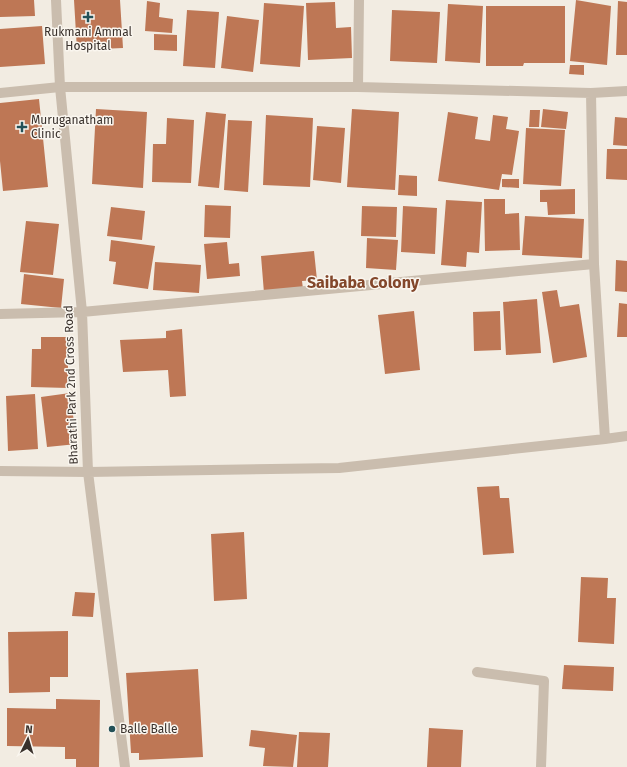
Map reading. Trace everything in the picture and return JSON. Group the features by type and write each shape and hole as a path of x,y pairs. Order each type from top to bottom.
{"street":[{"name":"Bharathi Park 2nd Cross Road","path":"56,0 60,87 82,312 88,472 125,767"},
{"path":"358,87 360,0"},
{"path":"0,93 60,87 358,87 592,93 627,91"},
{"path":"592,93 594,264 605,439"},
{"path":"0,314 82,312 594,264"},
{"path":"0,471 88,472 339,468 627,436"},
{"path":"477,672 544,681 541,767"}],"building":[{"path":"0,0 34,0 35,16 0,17"},
{"path":"74,0 120,0 123,48 77,50"},
{"path":"576,0 611,6 607,65 570,61"},
{"path":"147,1 160,3 159,17 173,19 172,33 145,31"},
{"path":"618,1 627,2 627,55 616,55"},
{"path":"335,2 336,28 351,27 352,58 308,60 306,3"},
{"path":"264,3 304,6 300,67 260,64"},
{"path":"448,4 483,6 480,63 445,61"},
{"path":"486,6 565,6 565,63 524,63 523,66 486,66"},
{"path":"187,10 219,12 215,68 183,66"},
{"path":"392,10 440,12 437,63 390,61"},
{"path":"227,16 259,20 253,72 221,68"},
{"path":"42,26 45,64 0,67 0,29"},
{"path":"154,34 177,35 177,51 154,50"},
{"path":"570,65 584,65 584,75 569,74"},
{"path":"39,99 48,187 3,191 0,161 0,103"},
{"path":"96,109 147,112 143,188 92,184"},
{"path":"352,109 399,112 395,190 347,187"},
{"path":"543,109 568,112 566,129 541,127"},
{"path":"530,110 540,110 539,127 529,127"},
{"path":"206,112 226,114 219,188 198,186"},
{"path":"448,112 478,117 475,139 490,141 493,115 508,117 506,129 519,131 512,175 502,174 499,190 438,181"},
{"path":"266,115 313,118 310,187 263,185"},
{"path":"615,117 627,118 627,146 613,145"},
{"path":"167,118 194,120 191,183 152,182 153,144 166,144"},
{"path":"228,120 252,121 248,192 224,190"},
{"path":"317,126 345,128 341,183 313,180"},
{"path":"526,128 565,130 561,186 523,184"},
{"path":"607,149 627,149 627,180 606,179"},
{"path":"399,175 417,176 417,196 398,195"},
{"path":"502,179 519,179 519,188 502,187"},
{"path":"575,189 575,214 548,215 547,202 540,202 540,190"},
{"path":"484,199 505,199 505,214 519,213 520,250 485,251"},
{"path":"446,200 482,202 479,253 467,252 466,267 441,265"},
{"path":"205,205 231,206 230,238 204,237"},
{"path":"362,206 397,207 396,237 361,236"},
{"path":"403,206 437,208 435,254 401,252"},
{"path":"111,207 145,211 142,240 107,236"},
{"path":"525,216 584,219 582,258 522,255"},
{"path":"26,221 59,224 53,275 20,272"},
{"path":"367,238 398,240 396,270 366,268"},
{"path":"111,240 155,246 148,289 113,284 116,262 109,261"},
{"path":"227,242 229,264 239,263 240,276 207,279 204,244"},
{"path":"314,251 317,280 302,281 303,289 264,293 261,256"},
{"path":"616,260 627,261 627,292 615,291"},
{"path":"155,262 201,265 199,293 153,290"},
{"path":"24,274 64,279 61,308 21,304"},
{"path":"557,290 560,307 579,304 587,357 553,363 542,292"},
{"path":"537,299 541,353 506,355 503,302"},
{"path":"619,303 627,304 627,337 617,337"},
{"path":"414,311 420,370 385,374 378,315"},
{"path":"500,311 501,350 474,351 473,312"},
{"path":"182,329 186,396 170,397 168,370 123,372 120,340 166,338 166,331"},
{"path":"41,337 68,337 68,388 31,387 32,349 41,349"},
{"path":"70,393 77,444 47,447 41,397"},
{"path":"35,394 38,449 8,451 6,396"},
{"path":"499,486 500,498 509,498 514,553 483,555 477,487"},
{"path":"244,532 247,599 214,601 211,534"},
{"path":"581,577 608,578 607,598 616,598 614,644 578,642"},
{"path":"75,592 95,593 93,617 72,616"},
{"path":"68,631 68,677 50,677 50,692 9,693 8,632"},
{"path":"564,665 614,667 613,691 562,689"},
{"path":"198,669 203,757 139,760 139,753 131,753 126,673"},
{"path":"56,699 100,700 99,767 76,767 76,759 65,759 65,747 7,746 7,708 56,709"},
{"path":"429,728 463,730 461,767 427,767"},
{"path":"251,730 297,735 293,767 263,766 265,748 249,746"},
{"path":"299,732 330,733 328,767 297,767"}],"place":[{"name":"Rukmani Ammal Hospital","path":"88,17"},
{"name":"Muruganatham Clinic","path":"22,127"},
{"name":"Balle Balle","path":"112,729"}],"district":[{"name":"Saibaba Colony","path":"363,282"}]}
